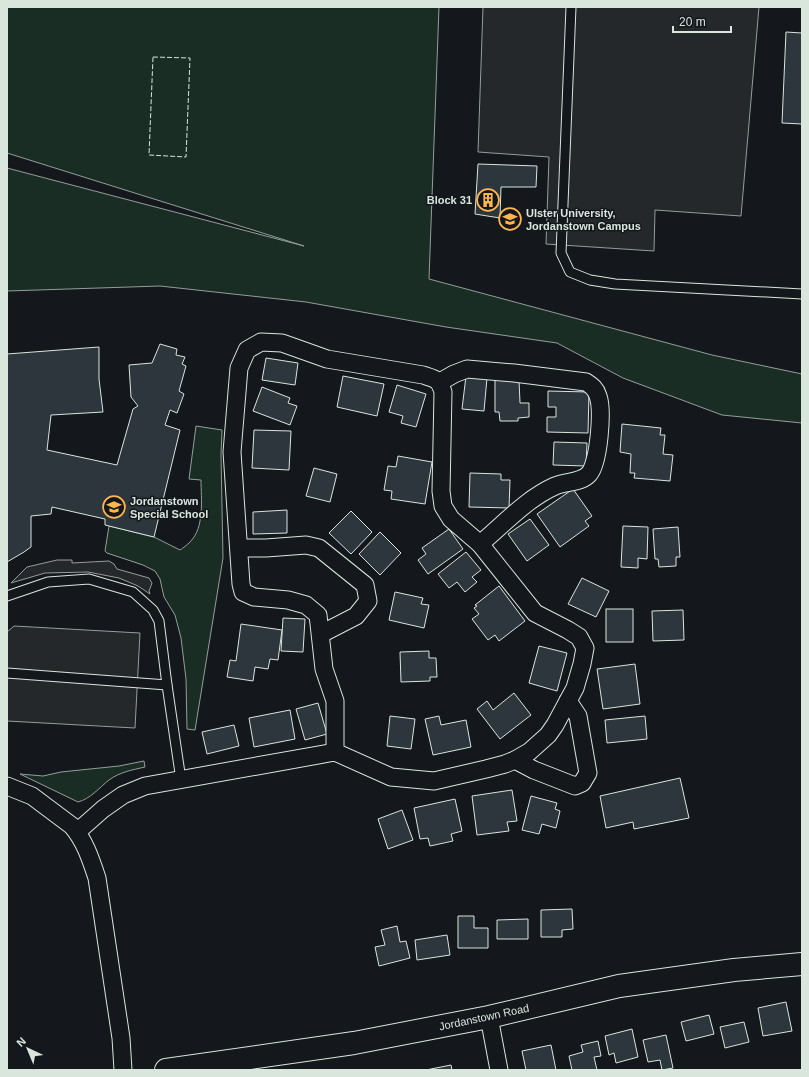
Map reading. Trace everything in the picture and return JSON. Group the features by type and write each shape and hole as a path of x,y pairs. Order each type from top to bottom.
{"street":[{"path":"77,832 103,809 123,795 145,786 335,752 391,777 434,781 486,769 515,760 529,752 548,735 575,688 585,648 579,637 535,613 480,544 451,520 443,506 441,491 443,392 440,382 434,378 423,375 327,359 282,343 261,342 247,350 239,368 232,452 241,584 243,592 254,597 288,600 306,605 318,615 324,669 335,701 335,752"},
{"path":"440,382 467,369 514,373 586,382 594,388 600,401 600,425 595,460 590,473 583,479 561,484 546,490 525,504 480,544"},
{"path":"239,548 266,548 306,545 319,548 365,586 368,601 356,616 321,634"},
{"path":"515,760 534,770 575,786 582,783 588,773 578,716 568,701"},
{"path":"7,786 32,796 72,826 77,832 90,856 97,878 121,1038 123,1070"},
{"name":"Jordanstown Road","path":"166,1070 354,1043 489,1017 619,986 734,970 802,964"},
{"path":"489,1017 499,1070"}],"lane":[{"path":"571,7 561,253 570,272 590,280 615,284 802,294"},
{"path":"7,596 48,582 89,579 133,592 153,610 159,621 181,780"},
{"path":"7,673 167,685"}],"green space":[{"path":"7,7 439,7 429,279 712,355 802,374 802,423 722,415 623,378 557,343 446,327 306,302 160,286 7,291 7,168 304,246 7,153"},
{"path":"196,426 222,430 223,558 195,730 187,729 186,679 181,638 175,615 164,597 160,579 155,571 105,551 109,526 154,537 180,550 195,536 200,521 201,512 201,480 189,479"},
{"path":"144,761 145,767 117,775 90,796 78,802 20,774 43,776 61,772 119,766"}],"shaded area":[{"path":"483,7 759,7 741,216 655,210 654,251 546,244 549,157 478,152"},
{"path":"57,560 72,560 72,563 109,561 114,564 117,569 149,578 152,583 149,591 150,594 138,586 119,578 88,572 45,573 11,583 27,567"},
{"path":"14,626 140,633 135,728 7,721 7,632"}],"building":[{"path":"786,32 802,33 802,124 782,123"},
{"name":"Block 31","path":"478,164 537,166 536,187 501,187 500,218 475,214"},
{"path":"160,344 177,349 176,355 185,357 182,364 186,366 179,391 184,394 177,413 170,410 165,425 180,430 154,537 105,525 105,519 52,507 51,514 31,516 31,547 7,562 7,354 99,347 99,379 103,412 51,415 47,450 117,465 133,409 138,406 131,397 129,365 152,363"},
{"path":"266,358 298,363 295,385 262,380"},
{"path":"343,376 384,384 377,416 337,407"},
{"path":"466,376 487,378 484,411 462,409"},
{"path":"495,380 519,380 520,403 529,403 529,417 518,418 518,421 500,421 499,412 495,412"},
{"path":"397,385 426,394 416,427 401,423 403,416 389,412"},
{"path":"262,387 290,398 288,403 297,406 290,425 253,411"},
{"path":"548,391 589,392 588,433 547,432 547,417 556,417 556,407 548,407"},
{"path":"622,424 661,428 660,435 665,435 663,454 673,455 670,481 634,478 635,473 630,473 631,454 620,452"},
{"path":"254,430 291,431 289,470 252,468"},
{"path":"554,442 587,443 586,466 553,465"},
{"path":"398,456 432,462 425,504 391,499 392,491 384,490 388,466 396,467"},
{"path":"314,468 337,474 330,502 306,496"},
{"path":"470,473 501,474 501,480 510,480 509,508 469,507"},
{"path":"573,489 592,516 585,521 589,526 560,547 537,514"},
{"path":"287,510 287,533 253,534 253,512"},
{"path":"351,511 372,532 351,554 329,533"},
{"path":"530,519 549,545 527,561 508,534"},
{"path":"623,526 648,527 647,559 638,558 638,568 621,567"},
{"path":"678,527 680,557 676,557 676,566 659,567 658,559 655,559 653,529"},
{"path":"449,529 463,549 428,574 418,560 426,554 422,548"},
{"path":"380,532 401,553 380,575 359,554"},
{"path":"466,552 481,570 472,577 477,582 465,592 457,582 449,588 438,574"},
{"path":"582,578 609,591 596,617 568,604"},
{"path":"499,586 525,621 499,641 495,635 488,640 472,619 479,614 474,608 477,606 475,605"},
{"path":"395,592 423,598 421,604 429,605 424,628 389,620"},
{"path":"606,609 633,609 633,642 606,642"},
{"path":"683,610 684,640 653,641 652,611"},
{"path":"283,618 305,619 303,652 281,651"},
{"path":"241,624 282,630 278,660 270,659 268,669 255,667 253,681 227,677 230,660 236,661"},
{"path":"539,646 567,653 557,691 529,683"},
{"path":"429,651 429,658 436,658 437,677 430,677 430,681 401,682 400,652"},
{"path":"635,664 640,704 603,709 597,669"},
{"path":"514,693 531,715 500,739 477,709 487,701 493,710"},
{"path":"318,703 327,734 305,740 296,709"},
{"path":"290,710 295,739 254,747 249,718"},
{"path":"390,716 415,719 411,749 387,746"},
{"path":"439,716 441,725 466,720 471,747 433,755 425,719"},
{"path":"645,716 647,739 607,743 605,720"},
{"path":"234,725 239,746 207,754 202,732"},
{"path":"680,778 689,818 634,829 633,822 606,828 600,796"},
{"path":"512,790 517,821 507,822 509,831 477,835 472,796"},
{"path":"531,796 557,803 555,809 560,811 556,828 542,824 539,834 522,830"},
{"path":"455,799 462,831 451,834 453,841 430,846 428,838 420,839 414,808"},
{"path":"402,810 413,840 388,849 378,819"},
{"path":"572,909 573,929 562,930 562,937 541,937 541,910"},
{"path":"458,916 474,916 474,928 488,928 488,948 458,948"},
{"path":"528,919 528,939 497,939 497,920"},
{"path":"397,926 400,942 406,941 410,958 379,966 375,947 385,945 381,930"},
{"path":"447,935 450,955 417,960 415,940"},
{"path":"786,1002 792,1031 763,1036 758,1008"},
{"path":"709,1015 714,1034 686,1041 681,1022"},
{"path":"744,1022 749,1042 725,1048 720,1027"},
{"path":"632,1029 638,1057 616,1063 614,1053 609,1055 605,1036"},
{"path":"666,1035 673,1068 662,1070 660,1060 648,1062 643,1040"},
{"path":"598,1041 601,1056 594,1057 597,1070 572,1070 569,1056 583,1052 581,1045"},
{"path":"551,1045 556,1070 526,1070 522,1051"},
{"path":"451,1065 452,1070 426,1070"}],"fence":[{"path":"153,57 190,58 186,157 149,155 153,57"}],"place":[{"name":"Block 31","path":"488,200"},
{"name":"Ulster University, Jordanstown Campus","path":"510,219"},
{"name":"Jordanstown Special School","path":"114,507"}]}
